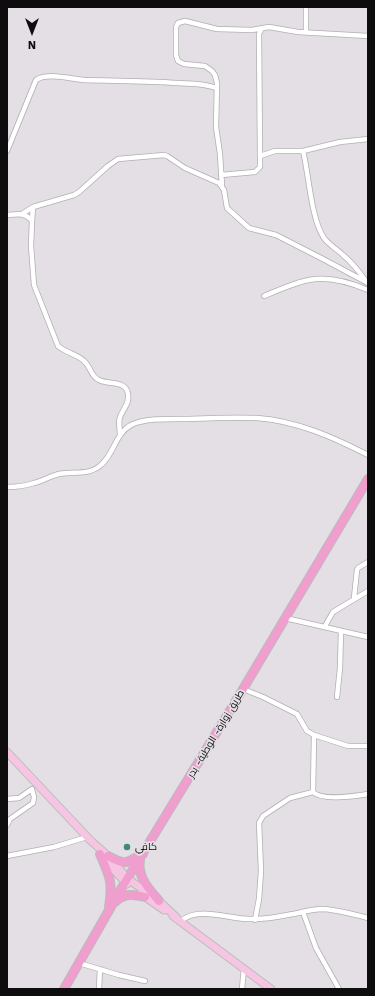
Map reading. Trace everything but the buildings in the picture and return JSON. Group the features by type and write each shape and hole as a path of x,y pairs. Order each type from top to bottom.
{"highway":[{"name":"طريق زوارة- الوطية- بدر","path":"64,989 126,881 142,857 368,479"},
{"path":"104,855 125,863 142,857 140,872 143,880 160,901"},
{"path":"104,855 111,882 110,908"},
{"path":"110,908 118,898 125,895 146,897"}],"main road":[{"path":"7,752 104,855 126,881 272,989"},
{"path":"126,881 160,901 179,920"}],"street":[{"path":"306,7 306,32"},
{"path":"367,282 281,237 249,228 227,208 222,186 220,154 216,127 215,75 208,67 184,64 178,61 176,27 178,23 185,21 217,29 252,30 276,28 306,32 368,36"},
{"path":"221,175 255,172 260,167 259,34 262,28"},
{"path":"252,30 259,34"},
{"path":"7,151 36,80 43,76 82,80 194,84 212,86 216,88"},
{"path":"260,156 275,151 303,151 340,142 368,139"},
{"path":"303,151 308,171 316,220 321,233 325,240 357,269 367,282"},
{"path":"7,215 22,214 33,207 74,195 114,161 123,158 160,155 167,156 186,168 222,186"},
{"path":"33,207 31,246 34,286 58,346 85,362 92,374 98,380 119,384 124,386 128,392 128,400 119,420 120,435"},
{"path":"22,214 32,221"},
{"path":"264,296 295,283 309,279 322,278 344,281 368,290"},
{"path":"7,487 34,483 59,474 82,473 95,469 104,462 124,430 131,425 156,420 257,418 283,422 337,439 368,455"},
{"path":"354,598 357,570 368,562"},
{"path":"325,626 333,612 354,598 368,591"},
{"path":"285,618 368,636"},
{"path":"337,697 341,631"},
{"path":"243,689 297,714 307,731 314,735 348,746 368,746"},
{"path":"313,792 314,735"},
{"path":"8,799 19,798 32,790 38,784"},
{"path":"7,825 10,819 33,803 34,797 32,790"},
{"path":"313,792 318,796 336,797 368,794"},
{"path":"255,920 259,899 261,871 259,822 263,816 290,798 313,792"},
{"path":"7,856 54,848 88,838"},
{"path":"179,920 189,915 199,914 255,920 324,909 368,918"},
{"path":"303,912 316,948 339,989"},
{"path":"80,963 119,975 146,980"},
{"path":"242,989 244,968"},
{"path":"99,989 100,969"}],"place":[{"name":"كافي","path":"127,847"}]}
